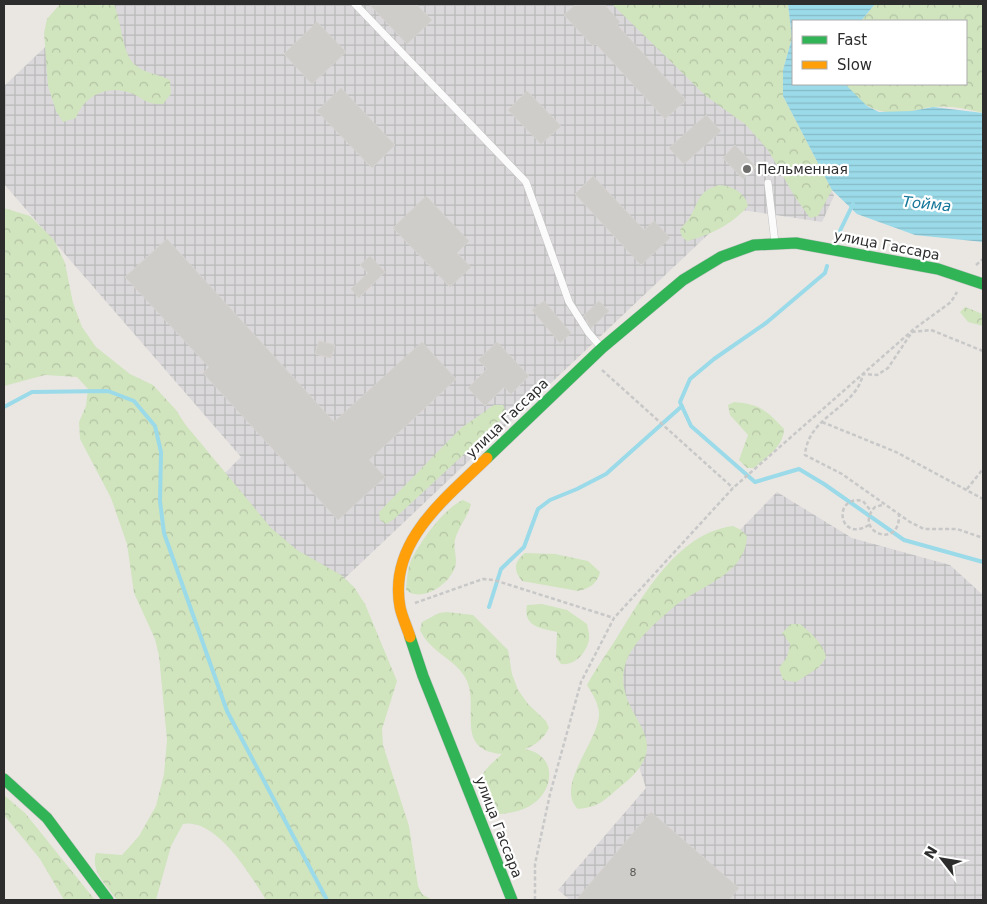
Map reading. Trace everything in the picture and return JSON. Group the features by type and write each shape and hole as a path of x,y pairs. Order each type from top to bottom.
{"main road":[{"name":"улица Гассара","path":"512,900 424,676 400,608 399,570 403,556 418,529 443,500 602,348 703,266 738,250 754,245 796,243 929,267 983,284"},
{"path":"4,779 47,818 108,900"}],"lane":[{"path":"355,4 526,182 569,302 588,332 602,348"},
{"path":"768,183 776,243"}],"path":[{"path":"965,278 983,259"},
{"path":"535,900 535,864 550,794 581,682 614,618 733,488 862,374 951,302 958,289 950,287"},
{"path":"912,332 931,330 983,351"},
{"path":"862,374 877,375 888,368 912,332"},
{"path":"607,362 600,369 733,488"},
{"path":"862,374 860,386 853,395 832,410 822,422 806,446 805,455 842,474 899,515 924,529 957,529 983,538"},
{"path":"822,422 896,452 983,499"},
{"path":"967,489 983,469"},
{"path":"869,525 864,528 853,529 845,524 842,514 846,505 853,500 862,501 871,511"},
{"path":"884,504 871,511 869,525 876,533 890,534 898,527 899,515"},
{"path":"400,608 483,579 494,580 614,618"}],"shaded area":[{"path":"70,4 651,4 824,168 834,196 822,222 735,209 325,597 221,477 241,457 4,184 4,86 79,15"},
{"path":"777,492 852,538 950,565 983,595 983,900 570,900 558,890 646,788 606,667"}],"green space":[{"path":"60,4 114,4 124,44 130,59 138,67 170,80 171,94 163,104 147,102 127,92 103,92 84,104 76,118 63,122 56,111 48,86 44,33 47,19"},
{"path":"612,4 788,4 792,38 783,70 783,96 832,190 818,216 810,218 795,197 768,150 746,125 706,96"},
{"path":"875,4 983,4 983,113 965,109 930,107 916,111 892,113 874,109 859,100 846,85 967,85 967,20 862,20"},
{"path":"719,185 729,187 741,193 748,206 736,218 721,228 687,241 682,237 680,230 703,194"},
{"path":"4,208 30,216 54,240 65,263 73,303 82,327 96,347 130,374 153,385 176,410 185,424 271,528 297,550 341,575 354,587 365,604 397,681 382,729 383,745 409,826 418,886 422,894 432,900 266,900 231,850 208,830 195,824 183,824 171,846 156,900 117,900 100,878 95,866 96,853 122,855 139,836 156,806 164,774 167,740 159,656 155,639 134,593 127,544 111,498 80,439 79,422 86,406 88,389 77,377 45,375 4,386"},
{"path":"965,307 983,314 983,326 968,322 960,312"},
{"path":"734,402 750,404 762,409 784,429 778,446 754,468 747,468 739,460 748,435 730,415 728,405"},
{"path":"494,405 503,405 506,412 502,419 393,520 386,524 380,520 379,512 461,428"},
{"path":"463,500 471,504 455,540 456,564 452,574 441,586 427,593 412,593 406,590 409,566 419,546 440,518"},
{"path":"733,526 747,536 745,549 739,560 731,570 686,598 662,617 641,638 626,662 623,681 627,698 646,739 646,753 638,769 601,802 592,807 578,809 572,799 571,788 574,776 597,725 599,714 597,703 587,685 650,586 678,553 713,531"},
{"path":"525,553 555,554 588,561 600,572 599,576 592,585 578,591 522,581 517,573 516,566"},
{"path":"542,604 567,610 587,624 589,640 585,650 575,661 561,664 556,657 557,632 539,628 530,622 526,612 527,605"},
{"path":"439,613 473,615 508,650 512,674 518,690 528,704 546,721 549,728 539,741 525,749 543,758 548,766 548,783 538,799 530,806 520,810 488,815 483,804 479,788 482,775 502,754 487,751 478,745 473,737 470,692 463,673 430,645 420,630 422,622"},
{"path":"791,624 800,624 812,635 823,648 826,658 818,668 796,682 783,680 779,668 787,657 790,644 782,633"},
{"path":"4,795 25,813 95,900 64,900 40,859 4,815"}],"water":[{"path":"788,4 875,4 862,20 792,20 792,38"},
{"name":"Тойма","path":"792,38 792,85 846,85 867,106 879,112 912,111 933,107 983,113 983,242 915,235 857,214 832,190 783,96 783,70"}],"building":[{"path":"369,4 416,4 432,20 407,44"},
{"path":"576,4 604,4 620,22 617,25 686,100 665,119 596,44 593,46 564,15"},
{"path":"317,22 346,52 312,84 284,54"},
{"path":"341,88 395,145 372,168 317,111"},
{"path":"527,91 561,126 541,144 508,110"},
{"path":"706,115 721,131 684,164 669,148"},
{"path":"735,145 756,167 743,179 723,158"},
{"path":"593,176 644,230 654,221 670,238 641,265 575,194"},
{"path":"426,196 469,241 457,253 471,267 450,287 393,228"},
{"path":"167,239 334,422 422,342 456,379 369,460 385,477 338,520 203,373 209,367 125,277"},
{"path":"370,256 385,272 359,298 351,289 368,273 360,265"},
{"path":"544,301 571,333 560,343 532,310"},
{"path":"599,301 609,311 591,328 584,315"},
{"path":"319,341 335,345 331,358 315,354"},
{"path":"497,342 529,376 511,394 504,387 485,406 468,388 487,369 478,360"},
{"path":"651,812 739,888 729,900 576,900"}],"waterway":[{"path":"836,239 853,204"},
{"path":"827,266 825,273 766,323 714,359 690,379 680,402 691,426 755,482 799,469 824,484 904,540 983,562"},
{"path":"4,407 32,392 108,391 134,401 155,426 161,452 160,501 164,533 227,711 327,900"},
{"path":"489,607 501,569 524,547 538,509 550,500 606,474 682,406"}],"traffic: fast":[{"path":"487,458 602,348 683,280 721,257 754,245 796,243 938,269 983,284"},
{"path":"410,637 423,676 512,900"},
{"path":"4,779 47,818 108,900"}],"traffic: slow":[{"path":"410,637 400,607 399,584 403,562 411,542 438,506 487,458"}],"place":[{"name":"Пельменная","path":"747,169"}]}
